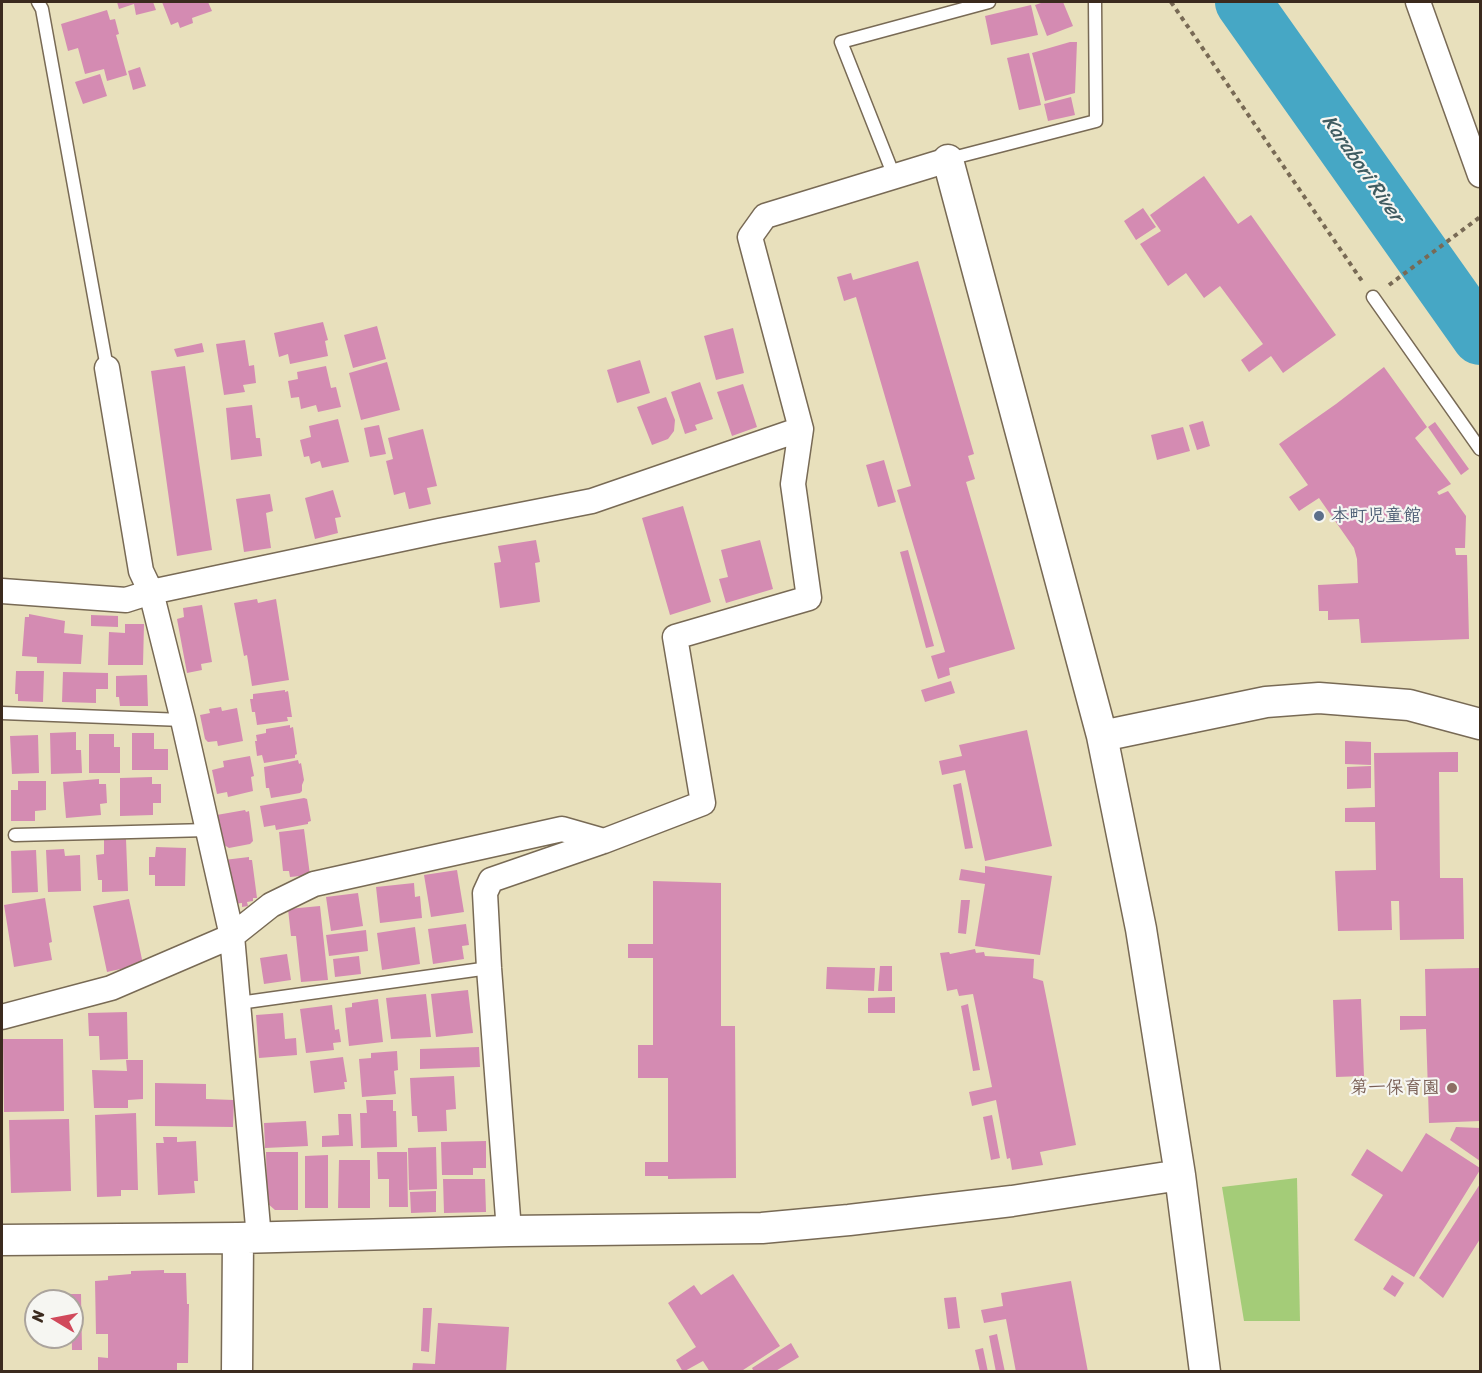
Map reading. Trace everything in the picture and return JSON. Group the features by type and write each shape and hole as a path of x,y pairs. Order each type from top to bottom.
{"street":[{"path":"1418,2 1480,175"},
{"path":"509,1231 485,893 491,880 604,841 703,803 675,637 809,598 793,484 801,429 750,237 765,216 948,159 1102,736 1141,929 1180,1175 1205,1371"},
{"path":"107,368 141,571 151,592 183,720 232,936 239,1002 248,1238 237,1371"},
{"path":"2,591 126,600 151,592 592,501 801,429"},
{"path":"1102,736 1266,702 1319,698 1408,705 1480,724"},
{"path":"2,1017 111,988 232,936 271,905 314,884 562,829 604,841"},
{"path":"2,1240 248,1238 509,1231 762,1228 1012,1201 1180,1175"}],"lane":[{"path":"38,2 42,9 107,368"},
{"path":"894,176 841,42 989,2"},
{"path":"948,159 1096,121 1095,2"},
{"path":"1373,297 1480,449"},
{"path":"2,713 183,720"},
{"path":"15,836 208,830"},
{"path":"239,1002 489,968"}],"path":[{"path":"1171,2 1373,297 1480,217"}],"green space":[{"path":"1297,1178 1300,1321 1244,1321 1222,1187"}],"building":[{"path":"117,2 153,2 156,10 136,15 134,4 119,9"},
{"path":"162,2 208,2 212,11 192,18 193,23 180,28 178,22 171,25"},
{"path":"1044,2 1063,2 1073,26 1047,36 1035,5"},
{"path":"1031,5 1038,35 991,45 985,16"},
{"path":"107,10 110,20 115,19 119,34 116,35 127,75 107,81 104,69 85,74 78,48 68,51 61,24"},
{"path":"1077,42 1075,93 1045,101 1032,53"},
{"path":"1029,53 1041,105 1019,110 1007,58"},
{"path":"140,67 146,86 133,90 128,71"},
{"path":"100,74 107,96 83,104 75,82"},
{"path":"1071,97 1075,115 1048,121 1044,104"},
{"path":"1204,176 1238,224 1251,215 1336,335 1283,373 1271,356 1249,372 1241,360 1263,344 1220,286 1204,298 1186,273 1168,286 1140,244 1161,231 1150,215"},
{"path":"1143,208 1156,227 1136,240 1124,221"},
{"path":"918,261 974,454 968,456 975,479 966,482 1015,649 949,668 950,675 938,679 931,656 945,652 897,490 911,486 856,297 844,301 837,277 851,273 853,280"},
{"path":"323,322 328,340 325,341 328,356 290,364 288,354 279,357 274,333"},
{"path":"377,326 386,359 353,368 344,335"},
{"path":"733,328 744,373 716,380 704,336"},
{"path":"245,340 249,366 254,365 256,383 243,385 245,392 224,395 216,344"},
{"path":"202,343 204,352 177,357 174,349"},
{"path":"640,360 650,393 617,403 607,370"},
{"path":"387,362 400,410 361,420 349,373"},
{"path":"185,366 212,550 177,556 151,371"},
{"path":"326,366 331,388 336,387 341,407 318,412 316,405 301,409 299,397 291,398 288,381 298,379 297,372"},
{"path":"1384,367 1427,427 1415,438 1451,484 1437,492 1439,495 1448,491 1466,516 1465,548 1455,548 1456,555 1467,555 1469,639 1361,643 1359,619 1328,620 1328,611 1319,611 1318,585 1358,583 1357,559 1354,548 1319,498 1299,511 1289,497 1308,485 1279,444"},
{"path":"700,382 713,419 695,425 697,430 685,434 671,392"},
{"path":"743,384 757,427 732,436 717,392"},
{"path":"666,397 675,420 674,431 668,439 652,445 637,407"},
{"path":"252,405 256,438 260,438 262,456 231,460 226,408"},
{"path":"338,419 349,462 322,468 320,461 311,464 309,456 304,457 300,440 311,437 309,426"},
{"path":"1203,421 1210,446 1197,450 1189,425"},
{"path":"1435,422 1469,469 1461,475 1428,427"},
{"path":"379,425 386,454 370,457 364,428"},
{"path":"1183,427 1190,451 1157,460 1151,435"},
{"path":"423,429 437,486 427,488 431,504 409,509 405,492 394,495 386,461 393,459 388,438"},
{"path":"884,460 896,502 878,507 866,465"},
{"path":"333,490 341,517 335,518 338,533 315,539 305,498"},
{"path":"270,494 273,511 266,513 271,548 244,552 236,499"},
{"path":"683,506 711,602 670,615 642,518"},
{"path":"536,540 540,562 535,563 540,602 500,608 494,563 501,562 498,546"},
{"path":"760,540 773,589 726,603 719,579 728,577 721,550"},
{"path":"908,550 934,646 926,648 900,552"},
{"path":"257,599 258,603 276,599 289,680 252,686 234,603"},
{"path":"202,605 212,662 201,664 202,670 187,673 177,619 184,617 183,608"},
{"path":"29,614 65,621 64,633 83,635 81,664 37,663 37,657 22,656 25,617 29,617"},
{"path":"91,615 118,616 118,627 91,626"},
{"path":"125,624 144,624 143,665 108,665 109,632 125,633"},
{"path":"16,671 44,671 43,702 18,701 18,694 15,694"},
{"path":"63,672 108,673 108,689 96,689 96,703 62,702"},
{"path":"147,675 148,706 120,706 119,697 116,697 116,676"},
{"path":"951,681 955,693 925,702 921,690"},
{"path":"285,690 285,692 288,691 292,717 287,717 288,721 257,725 250,699 253,699 253,694"},
{"path":"221,707 222,711 237,708 243,741 218,746 217,741 208,742 205,739 200,715 210,713 209,709"},
{"path":"290,725 290,728 293,727 297,754 295,758 264,763 262,755 257,756 256,735 266,733 266,729"},
{"path":"1027,730 1052,846 985,861 965,770 942,775 939,761 962,756 959,745"},
{"path":"76,732 76,750 81,750 82,773 51,774 50,733"},
{"path":"132,733 154,733 154,749 168,749 168,770 132,770"},
{"path":"89,734 114,734 114,747 120,747 120,773 89,773"},
{"path":"38,735 39,773 12,774 10,736"},
{"path":"1345,741 1371,742 1371,765 1345,764"},
{"path":"1458,752 1458,772 1439,772 1440,878 1463,878 1464,939 1400,940 1399,901 1391,901 1392,930 1338,931 1335,871 1376,870 1375,822 1345,822 1345,808 1375,807 1374,753"},
{"path":"250,756 254,776 251,777 253,791 228,797 227,792 217,794 212,770 224,767 223,761"},
{"path":"298,760 299,764 301,763 304,780 302,791 271,798 269,788 266,788 264,767"},
{"path":"1371,766 1371,788 1347,789 1347,767"},
{"path":"152,777 152,784 161,784 161,803 153,803 153,815 120,816 120,778"},
{"path":"99,779 99,784 106,784 107,803 100,804 101,815 66,818 63,782"},
{"path":"18,781 46,781 46,810 35,811 35,821 11,821 11,790 18,790"},
{"path":"961,783 973,848 965,849 953,785"},
{"path":"307,799 311,821 308,824 276,830 275,825 264,827 260,806"},
{"path":"249,811 253,841 250,844 229,848 221,843 211,816"},
{"path":"304,829 310,875 290,877 289,871 283,871 279,832"},
{"path":"126,839 128,891 102,892 102,880 98,880 96,855 104,854 104,840"},
{"path":"156,847 186,848 185,886 155,886 155,875 149,875 149,857 155,857"},
{"path":"64,849 65,856 80,855 81,891 48,892 46,850"},
{"path":"36,850 38,892 12,893 11,851"},
{"path":"249,857 249,860 252,860 257,898 247,902 248,906 242,907 242,903 232,904 224,860"},
{"path":"985,866 1052,876 1040,955 975,946 985,884 959,880 961,869 985,873"},
{"path":"457,870 464,912 431,917 424,875"},
{"path":"653,881 721,883 721,1026 735,1026 736,1178 668,1179 668,1176 645,1176 645,1162 668,1162 668,1078 638,1078 638,1045 653,1045 653,958 628,958 628,944 653,944"},
{"path":"414,883 415,897 420,896 422,918 380,923 376,887"},
{"path":"358,893 363,926 331,931 326,897"},
{"path":"45,898 52,942 49,943 52,960 14,967 4,905"},
{"path":"129,899 143,964 107,972 93,906"},
{"path":"961,900 970,900 966,934 958,933"},
{"path":"320,906 328,980 301,982 296,936 291,936 288,909"},
{"path":"466,924 469,945 462,946 464,959 433,964 428,929"},
{"path":"415,927 420,964 382,970 377,933"},
{"path":"366,930 368,951 329,956 326,935"},
{"path":"975,949 976,953 984,952 985,956 1034,959 1033,978 1043,981 1076,1145 1040,1152 1043,1165 1012,1170 1010,1158 1007,1159 996,1100 972,1106 969,1092 992,1087 973,994 959,996 957,989 947,991 940,953 949,952 950,954"},
{"path":"287,954 291,980 264,984 260,958"},
{"path":"359,956 361,974 335,977 333,959"},
{"path":"880,966 892,966 892,991 878,991"},
{"path":"827,967 875,968 874,991 826,989"},
{"path":"1480,968 1480,1121 1429,1123 1426,1029 1400,1030 1400,1016 1426,1016 1425,969"},
{"path":"468,990 473,1033 436,1037 431,994"},
{"path":"426,994 431,1037 391,1039 386,998"},
{"path":"895,997 895,1013 868,1013 868,998"},
{"path":"378,999 383,1042 349,1046 345,1008 352,1007 352,1003"},
{"path":"1361,999 1364,1076 1336,1077 1333,1000"},
{"path":"968,1004 980,1070 973,1071 961,1006"},
{"path":"332,1005 335,1030 339,1029 341,1042 333,1043 334,1050 306,1053 300,1009"},
{"path":"127,1012 128,1059 100,1060 99,1036 89,1036 88,1013"},
{"path":"283,1013 285,1039 296,1038 297,1055 259,1058 256,1015"},
{"path":"3,1039 63,1039 64,1111 4,1112"},
{"path":"479,1047 480,1067 420,1069 420,1049"},
{"path":"397,1051 398,1070 394,1071 396,1094 362,1097 359,1059 371,1058 371,1053"},
{"path":"343,1057 347,1082 344,1082 345,1089 314,1093 310,1061"},
{"path":"126,1060 143,1060 143,1099 128,1100 128,1108 94,1108 92,1070 127,1071"},
{"path":"454,1076 456,1109 446,1110 447,1131 418,1132 417,1116 412,1116 410,1078"},
{"path":"155,1083 206,1084 206,1099 234,1100 233,1127 155,1126"},
{"path":"366,1100 393,1100 393,1111 396,1111 397,1147 361,1148 360,1113 367,1113"},
{"path":"136,1113 138,1190 121,1190 121,1196 97,1197 95,1115"},
{"path":"338,1114 351,1114 353,1146 322,1147 322,1136 339,1135"},
{"path":"992,1115 1000,1158 991,1160 983,1117"},
{"path":"69,1119 71,1191 11,1193 9,1120"},
{"path":"306,1121 308,1146 265,1148 264,1123"},
{"path":"1456,1127 1480,1128 1480,1161 1450,1140"},
{"path":"1426,1133 1480,1170 1414,1277 1354,1240 1383,1195 1351,1175 1367,1149 1402,1172"},
{"path":"163,1137 177,1137 177,1142 196,1141 198,1181 194,1181 195,1193 158,1195 156,1143 164,1143"},
{"path":"486,1141 486,1168 473,1168 473,1175 442,1175 441,1142"},
{"path":"436,1147 437,1189 409,1190 408,1148"},
{"path":"266,1152 298,1152 298,1210 275,1210 267,1203"},
{"path":"377,1152 407,1152 408,1207 389,1207 389,1179 378,1179"},
{"path":"328,1155 328,1208 305,1208 305,1156"},
{"path":"339,1160 370,1160 370,1208 338,1208"},
{"path":"443,1179 485,1179 486,1212 444,1213"},
{"path":"1480,1184 1480,1239 1443,1298 1419,1278"},
{"path":"436,1191 436,1212 411,1213 410,1192"},
{"path":"164,1270 164,1273 186,1273 187,1304 189,1304 188,1363 177,1363 177,1372 98,1372 98,1357 108,1358 108,1334 96,1334 95,1281 108,1280 108,1276 131,1274 131,1271"},
{"path":"733,1274 780,1346 740,1372 710,1372 703,1361 683,1372 676,1360 696,1347 668,1303 694,1285 701,1295"},
{"path":"1392,1275 1404,1283 1395,1297 1383,1289"},
{"path":"1071,1281 1088,1372 1016,1372 1006,1319 984,1323 981,1310 1003,1306 1001,1293"},
{"path":"956,1297 960,1328 948,1329 944,1298"},
{"path":"423,1308 432,1308 429,1352 421,1351"},
{"path":"438,1323 509,1327 506,1372 412,1372 413,1363 435,1364"},
{"path":"997,1334 1005,1372 996,1372 989,1336"},
{"path":"791,1343 799,1357 774,1372 754,1372 752,1368"},
{"path":"983,1348 988,1372 980,1372 975,1350"}],"waterway":[{"name":"Karabori River","path":"1243,2 1480,337"}],"place":[{"name":"本町児童館","path":"1319,516"},
{"name":"第一保育園","path":"1452,1088"}]}
